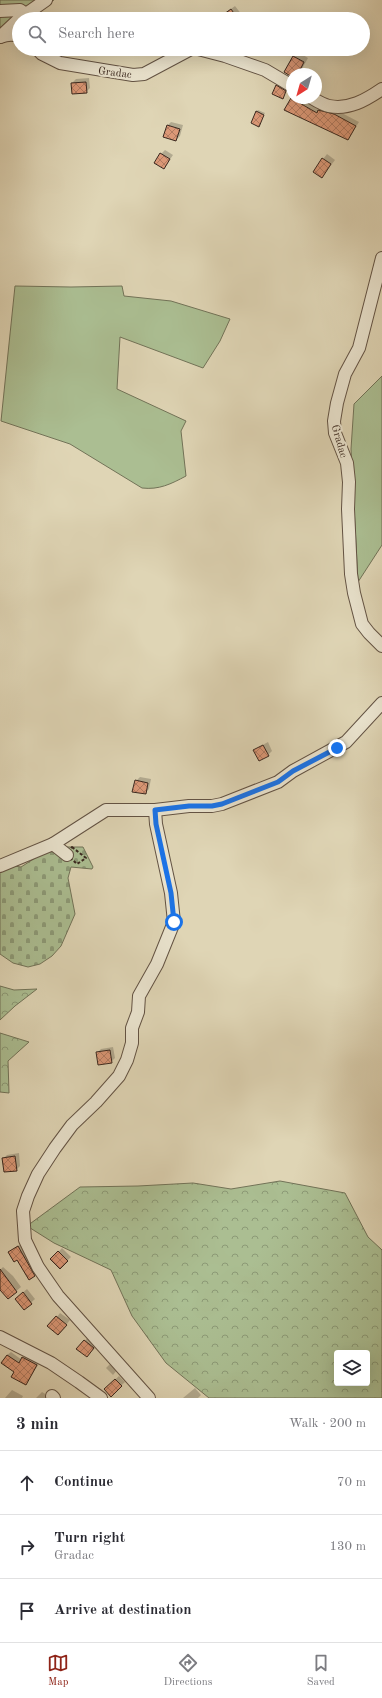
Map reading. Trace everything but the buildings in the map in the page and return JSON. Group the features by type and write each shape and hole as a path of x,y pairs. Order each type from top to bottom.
{"street":[{"path":"28,12 46,0"},
{"path":"0,11 20,10 20,12"},
{"path":"0,37 12,26"},
{"path":"0,37 12,35"},
{"name":"Gradac","path":"46,56 60,63 133,75 144,74 178,56"},
{"path":"225,56 265,70 286,82"},
{"path":"322,103 329,106 348,106 364,101 382,89"},
{"name":"Gradac","path":"382,258 359,348 345,374 334,421 336,433 347,463 349,482 348,509 351,574 354,593 362,624 382,646"},
{"path":"0,866 53,844 106,810 155,810 189,806 212,806 222,804 278,782 293,771 346,742 382,703"},
{"path":"149,1398 58,1296 38,1267 25,1240 23,1211 38,1174 55,1148 72,1125 96,1102 119,1076 127,1060 132,1043 132,1028 138,1012 140,996 157,964 174,922 171,893 159,839 155,810"},
{"path":"53,844 67,855"},
{"path":"0,1337 51,1363 101,1398"}],"green space":[{"path":"0,0 54,0 32,12 12,12 12,23 3,28 0,27"},
{"path":"15,286 122,286 124,296 171,301 230,319 220,341 203,368 120,337 117,389 186,421 181,431 186,476 165,486 142,488 70,444 1,421"},
{"path":"382,376 382,545 358,582 351,449 354,404"},
{"path":"59,843 66,847 83,847 93,867 92,869 71,867 68,878 75,914 61,946 52,956 40,964 28,967 13,963 0,954 0,864 21,867"},
{"path":"0,986 14,990 37,989 0,1020"},
{"path":"0,1033 29,1042 8,1061 9,1093 0,1092"},
{"path":"280,1181 345,1193 368,1237 382,1250 382,1398 209,1398 166,1363 132,1316 111,1270 54,1243 27,1226 80,1187 193,1183 231,1189"}],"route":[{"path":"174,922 171,893 156,824 155,810 189,806 212,806 243,797 278,782 293,771 337,748"}]}
